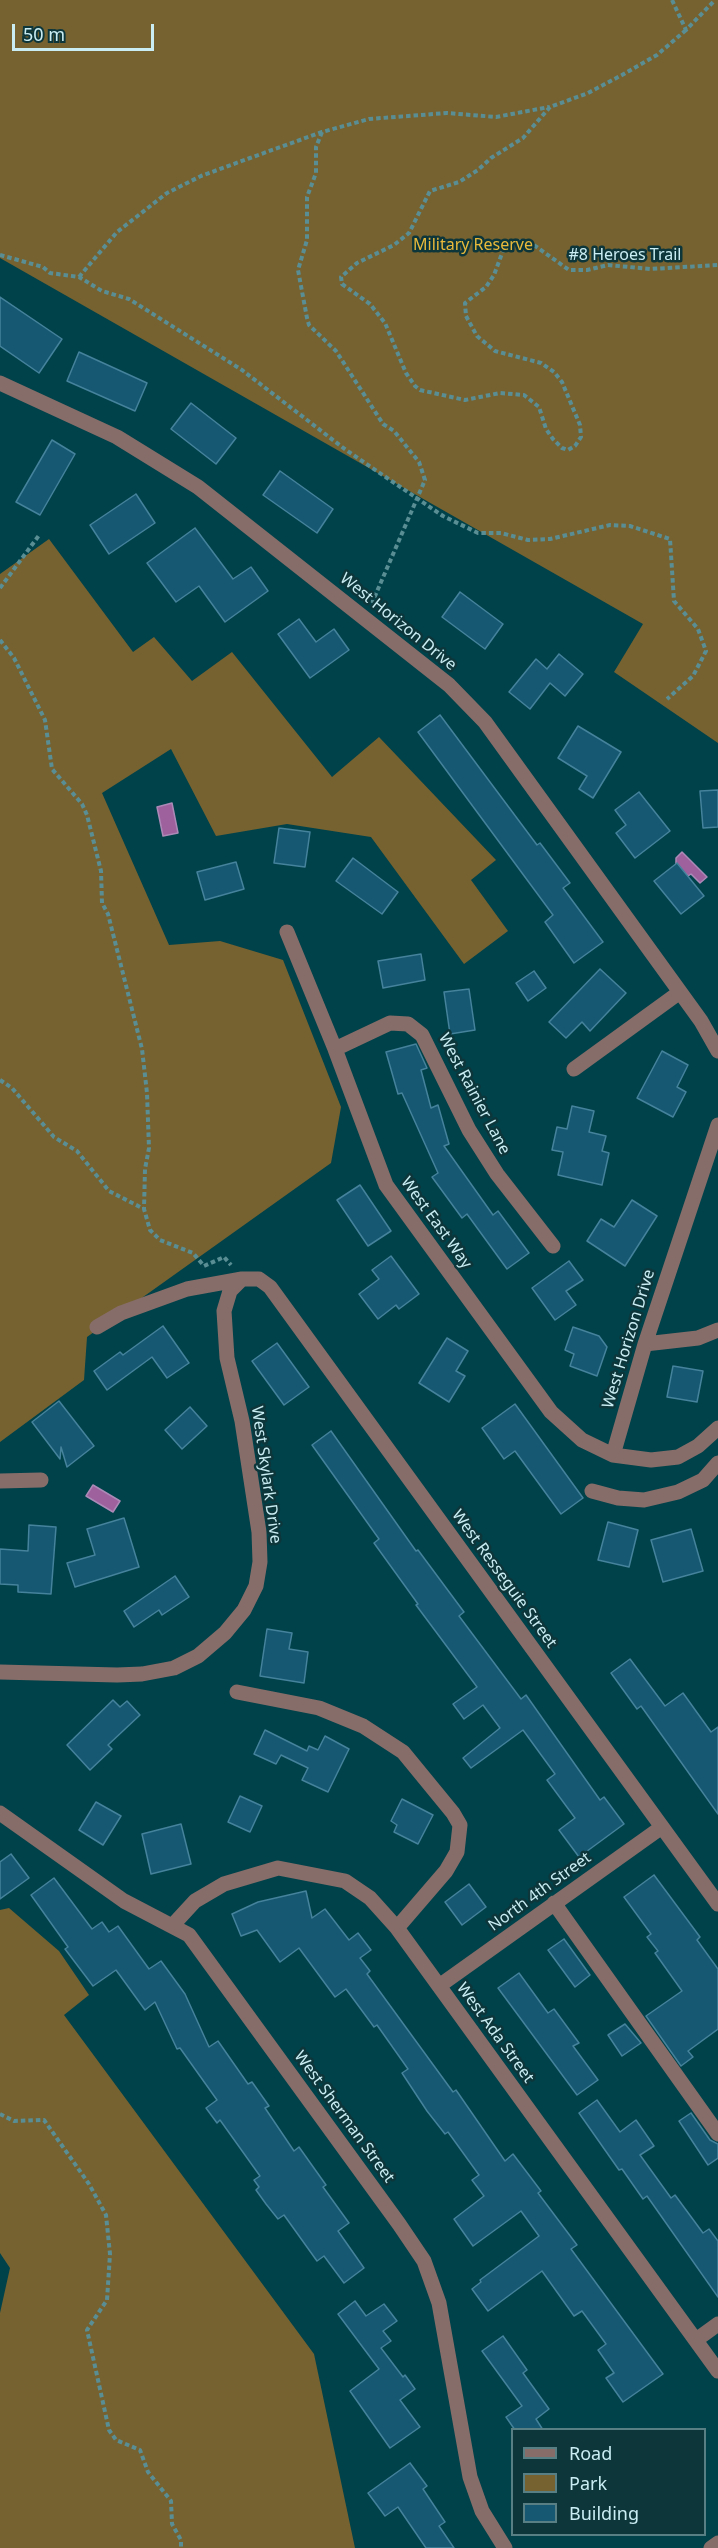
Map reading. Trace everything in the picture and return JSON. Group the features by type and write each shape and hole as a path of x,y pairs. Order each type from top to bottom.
{"street":[{"name":"West Horizon Drive","path":"0,383 117,437 198,487 449,685 485,722 680,992 718,1051"},
{"name":"West East Way","path":"287,932 335,1049 386,1185 551,1412 582,1440 613,1455"},
{"path":"574,1069 680,992"},
{"name":"West Rainier Lane","path":"335,1049 390,1023 408,1024 422,1035 469,1130 497,1174 553,1246"},
{"name":"West Horizon Drive","path":"613,1455 645,1344 718,1125"},
{"name":"West Resseguie Street","path":"242,1279 259,1278 270,1287 718,1904"},
{"path":"97,1327 121,1313 187,1289 242,1279"},
{"name":"West Skylark Drive","path":"0,1672 142,1674 174,1668 198,1656 225,1634 244,1610 256,1586 260,1562 259,1532 242,1421 227,1358 224,1311 230,1291 242,1279"},
{"path":"645,1344 698,1338 718,1330"},
{"path":"613,1455 651,1460 678,1457 699,1446 718,1428"},
{"path":"592,1491 618,1498 645,1500 678,1492 703,1480 718,1463"},
{"path":"0,1481 41,1480"},
{"path":"237,1692 319,1708 363,1726 403,1752 453,1813 460,1825 457,1852 446,1871 397,1928"},
{"name":"West Sherman Street","path":"0,1813 123,1901 189,1935 424,2261 439,2303 470,2477 482,2511 504,2548"},
{"name":"North 4th Street","path":"439,1986 662,1827"},
{"name":"West Ada Street","path":"172,1926 195,1901 224,1884 278,1868 345,1881 370,1898 397,1928 718,2371"},
{"path":"554,1903 718,2134"},
{"path":"696,2340 718,2324"},
{"path":"711,2548 718,2543"}],"path":[{"path":"672,0 686,30"},
{"name":"#8 Heroes Trail","path":"715,0 686,30 657,55 588,93 550,107 523,138 459,182 430,191 409,233 394,245 357,263 341,277 342,284 370,304 385,323 406,373 415,386 429,392 465,400 516,392 524,394 539,407 546,429 553,440 568,450 581,437 580,425 562,382 554,372 541,363 495,351 477,336 466,316 465,303 486,287 494,275 504,248 510,243 521,241 531,243 569,270 587,270 608,265 650,269 718,265"},
{"path":"79,277 117,232 167,193 201,176 322,132 369,119 447,113 496,117 550,107"},
{"path":"322,132 316,147 316,173 307,197 305,215 307,240 298,270 309,325 336,351 383,424 394,430 419,462 425,480 419,500 366,618"},
{"path":"0,255 44,267 50,273 79,277 102,291 129,299 242,370 328,437 419,500 443,516 478,533 501,533 528,540 550,539 610,525 630,526 670,539 674,601 692,625 698,629 706,651 693,676 668,699"},
{"path":"0,588 40,534"},
{"path":"0,640 14,658 45,720 52,769 82,804 87,815 101,871 102,903 108,914 142,1049 147,1093 149,1148 145,1169 144,1209 150,1230 160,1240 193,1253 204,1266 224,1257 242,1279"},
{"path":"0,1080 12,1088 54,1137 76,1151 109,1191 144,1209"},
{"path":"0,2114 14,2121 44,2120 89,2184 106,2215 110,2254 106,2300 87,2330 109,2430 116,2440 140,2450 148,2472 171,2501 172,2524 181,2540 181,2548"}],"green space":[{"name":"Military Reserve","path":"0,0 718,0 718,743 614,672 643,624 0,258"},
{"path":"49,539 133,652 154,637 192,681 232,652 332,777 379,737 496,860 471,880 508,931 464,964 371,837 287,824 216,836 171,749 102,793 169,945 220,941 283,960 341,1107 331,1163 87,1337 84,1380 0,1442 0,574"},
{"path":"9,1908 59,1951 89,1995 64,2015 314,2354 355,2548 0,2548 0,2313 10,2268 0,2253 0,1910"}],"shaded area":[{"path":"172,803 178,833 163,836 157,807"},
{"path":"682,852 707,877 700,883 691,874 688,876 676,864 676,858"},
{"path":"93,1485 120,1501 113,1512 86,1496"}],"building":[{"path":"0,297 62,339 39,373 0,346"},
{"path":"79,352 147,383 135,411 67,381"},
{"path":"191,403 236,438 216,464 171,429"},
{"path":"52,440 75,454 40,515 16,502"},
{"path":"280,471 333,509 317,533 263,495"},
{"path":"136,494 155,523 109,554 90,525"},
{"path":"195,528 233,579 251,567 268,591 225,622 199,586 176,602 147,563"},
{"path":"460,592 503,624 485,649 442,617"},
{"path":"299,619 316,642 334,629 349,650 310,678 278,634"},
{"path":"559,654 583,674 565,696 550,683 530,709 509,692 536,659 547,669"},
{"path":"440,715 537,845 540,843 570,883 563,888 603,942 574,963 545,922 553,915 418,732"},
{"path":"578,726 621,752 593,798 579,789 587,776 558,758"},
{"path":"718,790 718,827 703,828 700,791"},
{"path":"639,792 670,831 635,858 616,833 626,825 615,810"},
{"path":"279,828 310,832 305,867 274,863"},
{"path":"353,858 398,892 382,914 336,881"},
{"path":"236,862 244,889 205,900 197,872"},
{"path":"677,863 704,896 681,914 654,881"},
{"path":"421,954 425,980 383,988 378,961"},
{"path":"600,969 626,993 590,1031 582,1022 566,1038 549,1022"},
{"path":"534,971 546,988 528,1001 516,983"},
{"path":"469,989 475,1030 450,1034 444,992"},
{"path":"416,1044 427,1068 421,1070 431,1108 438,1105 449,1144 444,1146 493,1215 498,1211 529,1253 507,1269 467,1214 462,1218 432,1177 438,1173 402,1093 398,1094 386,1052"},
{"path":"662,1051 688,1065 677,1087 686,1092 673,1117 637,1098"},
{"path":"572,1106 594,1111 589,1132 606,1136 602,1151 609,1153 602,1185 558,1175 563,1152 552,1150 557,1127 567,1129"},
{"path":"360,1185 391,1231 368,1246 337,1200"},
{"path":"632,1200 657,1216 625,1266 587,1241 601,1219 614,1227"},
{"path":"391,1256 419,1294 399,1309 396,1305 378,1319 359,1294 379,1279 372,1270"},
{"path":"569,1261 583,1280 566,1291 576,1305 555,1320 532,1288"},
{"path":"163,1326 189,1363 167,1378 152,1357 107,1390 94,1371 120,1352 123,1355"},
{"path":"573,1327 599,1336 607,1347 597,1376 570,1366 574,1354 565,1350"},
{"path":"447,1338 468,1351 456,1371 465,1376 449,1402 419,1383"},
{"path":"277,1343 309,1387 284,1405 252,1361"},
{"path":"673,1366 703,1371 697,1402 667,1397"},
{"path":"59,1401 94,1446 67,1467 61,1447 60,1459 32,1422"},
{"path":"515,1404 583,1498 561,1514 515,1451 504,1459 482,1428"},
{"path":"190,1407 207,1426 182,1449 165,1430"},
{"path":"331,1431 416,1551 418,1550 464,1612 459,1616 521,1699 526,1695 600,1800 604,1797 624,1824 579,1857 559,1830 575,1818 547,1780 555,1774 523,1730 471,1768 463,1758 500,1728 483,1705 464,1719 453,1704 477,1687 416,1605 418,1604 374,1543 379,1539 312,1445"},
{"path":"124,1518 139,1567 75,1587 67,1563 95,1555 87,1529"},
{"path":"608,1522 638,1530 629,1567 598,1560"},
{"path":"29,1525 56,1527 51,1594 18,1592 18,1585 0,1584 0,1549 28,1551"},
{"path":"691,1529 703,1571 663,1582 651,1540"},
{"path":"175,1576 189,1597 162,1615 159,1610 134,1627 124,1611"},
{"path":"267,1629 292,1633 289,1649 308,1652 304,1683 260,1676"},
{"path":"630,1659 665,1706 683,1693 711,1732 718,1727 718,1814 641,1706 637,1709 611,1673"},
{"path":"113,1700 120,1707 127,1701 140,1715 108,1745 112,1749 90,1770 67,1745"},
{"path":"265,1730 307,1751 309,1746 318,1750 325,1736 349,1749 328,1792 302,1780 308,1768 281,1755 276,1764 254,1754"},
{"path":"240,1796 262,1806 250,1832 228,1822"},
{"path":"402,1799 433,1815 418,1844 394,1832 397,1825 391,1821"},
{"path":"96,1802 121,1816 103,1845 79,1830"},
{"path":"181,1824 191,1864 151,1874 142,1834"},
{"path":"11,1854 29,1878 0,1899 0,1862"},
{"path":"654,1875 700,1937 697,1940 718,1969 718,2029 688,2051 693,2057 681,2066 646,2016 682,1991 655,1953 658,1951 647,1937 651,1934 624,1897"},
{"path":"54,1878 92,1929 102,1922 109,1932 118,1926 149,1969 161,1961 185,1994 209,2047 218,2041 248,2084 252,2082 269,2106 265,2108 294,2151 299,2147 326,2185 323,2187 349,2223 338,2231 364,2268 344,2283 324,2256 317,2261 284,2215 278,2219 266,2204 256,2190 259,2187 254,2180 260,2176 220,2120 217,2123 206,2108 217,2100 180,2048 177,2049 155,2002 145,2010 116,1970 93,1986 65,1949 68,1947 31,1895"},
{"path":"469,1884 486,1907 462,1925 445,1902"},
{"path":"306,1891 312,1918 325,1909 349,1940 358,1933 371,1950 360,1958 370,1971 367,1974 453,2092 456,2090 505,2161 513,2154 541,2191 538,2193 577,2245 571,2249 663,2374 623,2402 606,2378 614,2373 598,2350 606,2344 582,2311 574,2316 542,2271 488,2311 472,2289 481,2282 480,2280 539,2236 521,2211 473,2246 454,2219 484,2196 472,2180 479,2175 448,2132 445,2134 427,2111 402,2073 408,2069 377,2025 374,2027 346,1989 335,1997 299,1948 280,1962 257,1930 241,1936 232,1914 258,1902"},
{"path":"564,1939 590,1975 575,1987 548,1950"},
{"path":"519,1973 548,2013 554,2009 579,2043 573,2046 598,2080 577,2095 498,1988"},
{"path":"625,2024 641,2043 622,2056 608,2035"},
{"path":"597,2100 620,2132 636,2120 654,2146 640,2155 671,2198 675,2195 703,2233 709,2229 718,2241 718,2297 647,2196 643,2199 622,2169 619,2170 579,2113"},
{"path":"691,2113 710,2140 718,2144 718,2158 708,2165 679,2121"},
{"path":"355,2301 366,2316 384,2304 397,2321 383,2331 391,2341 381,2348 415,2389 400,2400 420,2427 390,2448 350,2391 379,2369 338,2314"},
{"path":"503,2336 527,2370 523,2373 549,2409 536,2419 542,2428 514,2428 506,2417 522,2406 482,2351"},
{"path":"410,2463 427,2486 423,2489 445,2522 439,2526 454,2548 426,2548 398,2507 385,2516 368,2493"}]}
